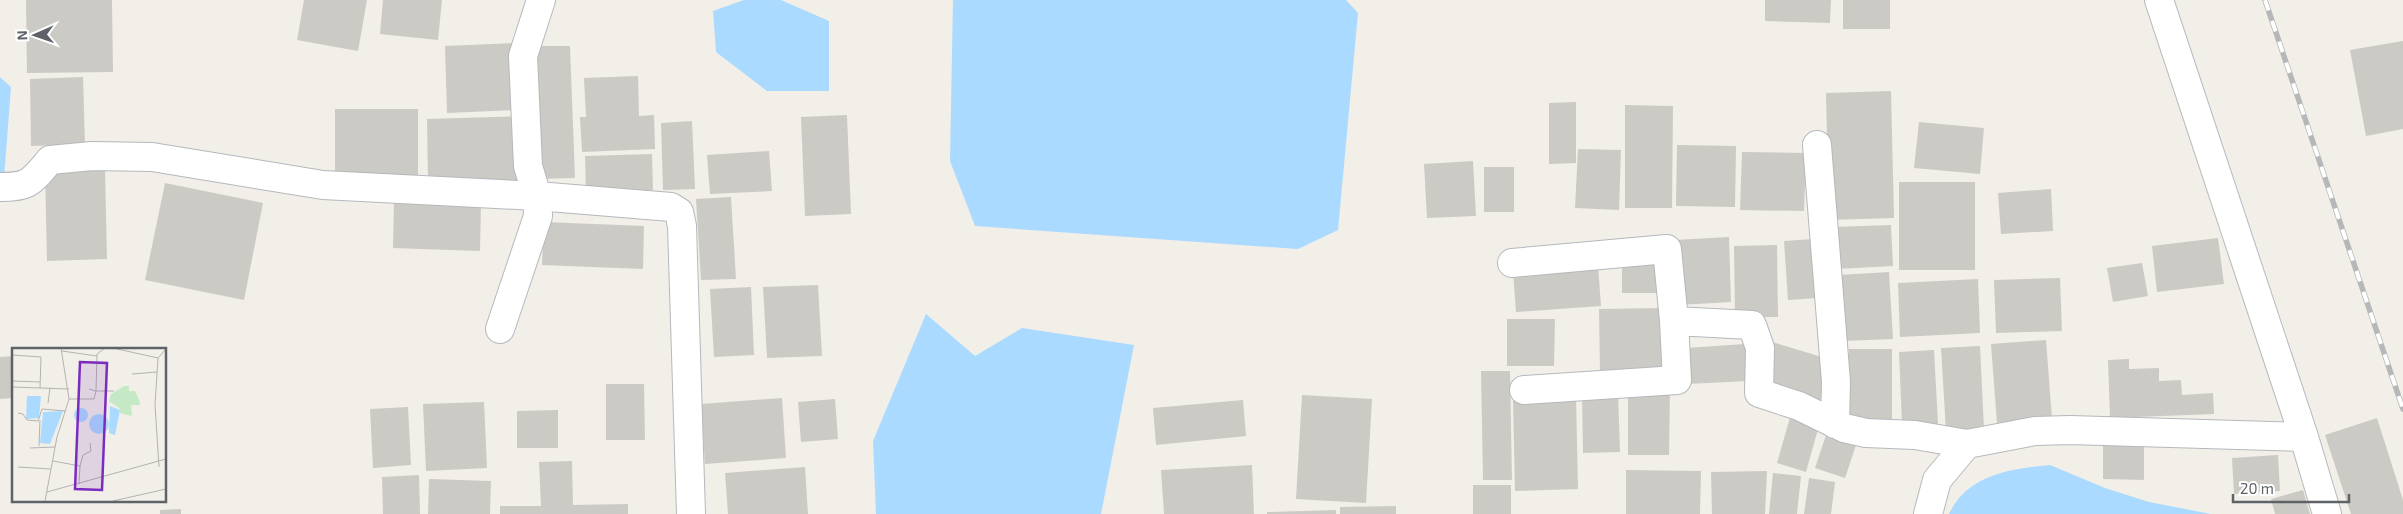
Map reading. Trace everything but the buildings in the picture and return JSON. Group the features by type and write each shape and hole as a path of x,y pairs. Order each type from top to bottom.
{"street":[{"path":"500,329 538,216 538,196 528,166 523,56 541,0"},
{"path":"2159,0 2304,437 2327,514"},
{"path":"1816,145 1836,382 1835,424"},
{"path":"0,187 16,187 29,184 50,160 92,156 152,157 322,185 538,196 671,207 679,212 682,226 691,514"},
{"path":"1512,264 1667,249 1674,321 1677,380 1524,390"},
{"path":"1674,321 1752,325 1760,348 1759,393 1799,406 1835,424 1866,433 1915,435 1967,444 2035,431 2070,430 2304,437"},
{"path":"1928,514 1938,480 1967,444"}],"water":[{"path":"744,0 781,0 829,21 829,91 767,91 716,52 713,11"},
{"path":"953,0 1346,0 1358,13 1338,230 1298,249 975,226 950,161"},
{"path":"0,77 11,87 4,178 0,177"},
{"path":"926,314 975,356 1022,328 1134,345 1101,514 876,514 873,441"},
{"path":"2050,465 2105,488 2149,502 2211,514 1949,514 1967,490 1979,482 2005,472"}],"railway":[{"path":"2265,0 2403,409"}]}
